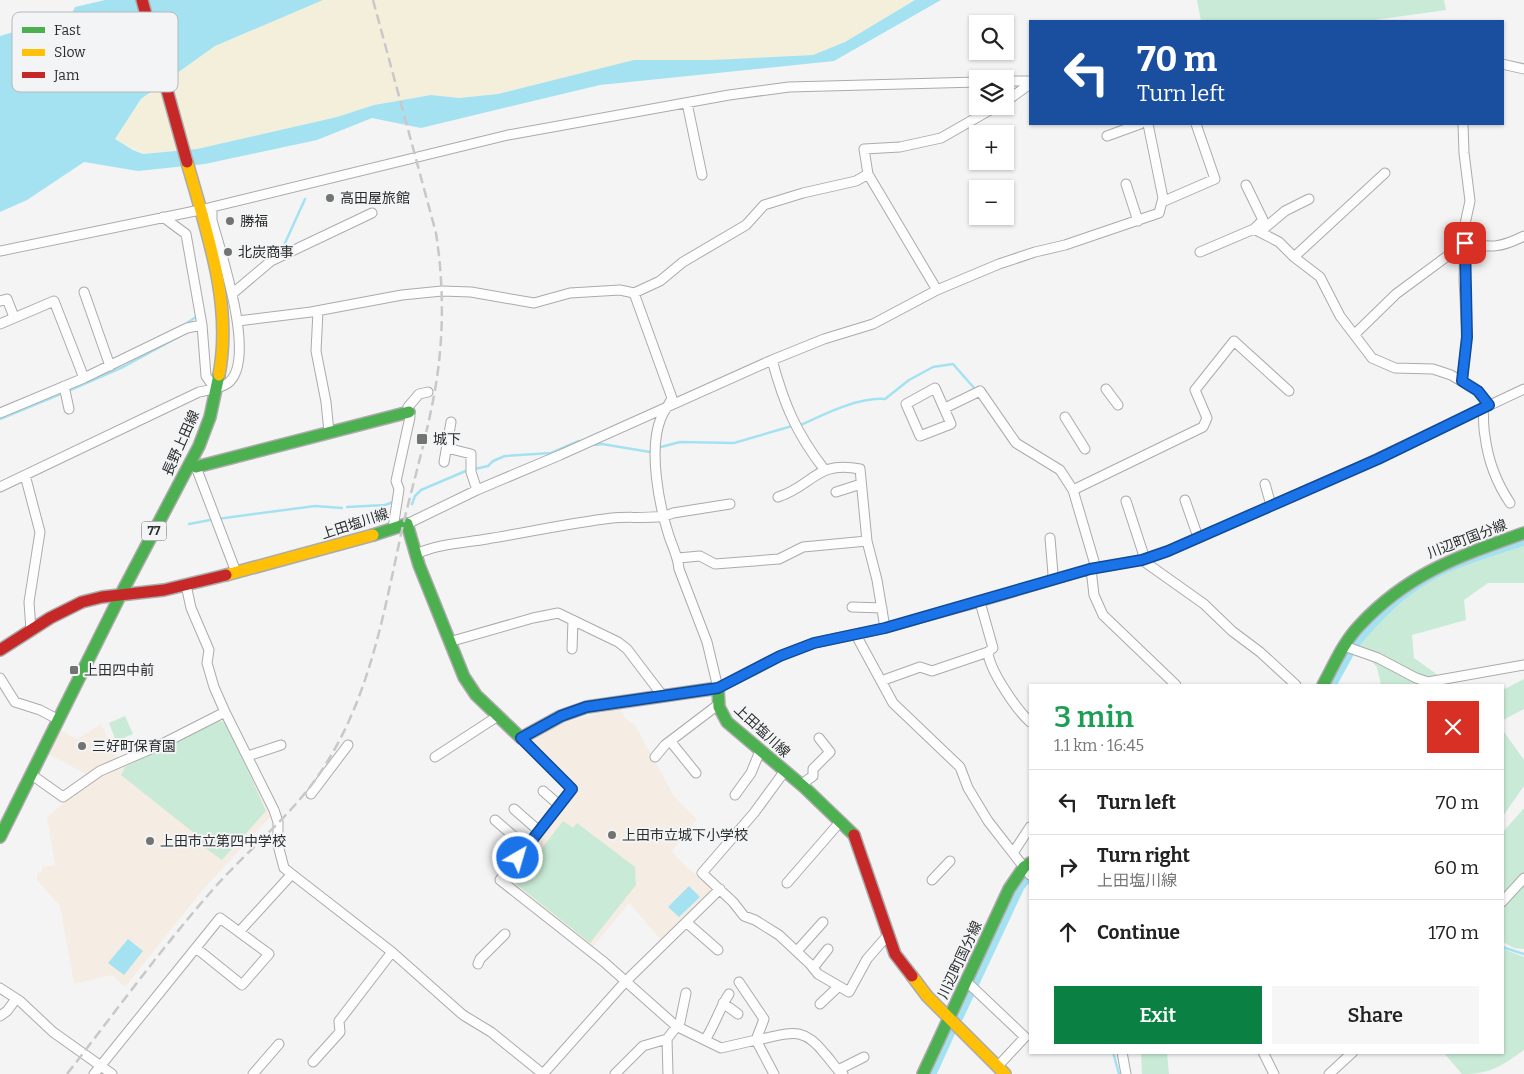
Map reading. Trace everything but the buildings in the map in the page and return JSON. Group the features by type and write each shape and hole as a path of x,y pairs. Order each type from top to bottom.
{"main road":[{"name":"長野上田線","path":"142,0 146,12"},
{"name":"長野上田線","path":"0,837 120,596 193,466 210,417 223,347 221,296 204,207 170,92"},
{"path":"193,466 409,412"},
{"name":"上田塩川線","path":"0,650 59,612 97,597 148,593 186,585 340,546 407,524 416,554 449,642 469,686 521,738"},
{"name":"川辺町国分線","path":"1324,684 1344,646 1365,619 1423,572 1453,558 1524,533"},
{"path":"521,738 561,716 586,707 718,688"},
{"name":"上田塩川線","path":"718,688 719,704 727,722 804,787 852,832 859,845 895,954 906,971 927,996 1001,1070"},
{"name":"川辺町国分線","path":"923,1074 1009,889 1028,870"}],"street":[{"path":"1504,64 1524,69"},
{"path":"1014,81 1029,82"},
{"path":"0,251 163,217 508,135 686,103 789,87 969,82"},
{"path":"1014,95 1029,83"},
{"path":"686,103 702,175"},
{"path":"936,290 868,174 864,149 900,147 941,138 981,115"},
{"path":"1107,136 1137,125"},
{"path":"407,524 477,490 772,360 824,339 873,324 936,290 1034,252 1065,245 1159,213 1162,202 1148,125"},
{"path":"1162,202 1215,179 1196,125"},
{"path":"1462,381 1467,337 1465,224 1470,201 1463,125"},
{"path":"1294,258 1385,173"},
{"path":"238,321 318,311 402,294 442,291 471,292 534,302 570,293 620,290 634,293 660,281 683,262 746,225 764,205 803,193 856,181 868,174"},
{"path":"1126,184 1138,221"},
{"path":"1246,185 1263,220 1257,231"},
{"path":"1200,252 1257,231 1285,210 1309,199"},
{"path":"0,487 199,392 228,383 234,375 237,362 238,321 212,220 204,207"},
{"path":"232,294 272,262 372,212"},
{"path":"163,217 186,234 202,325 206,376 215,388"},
{"path":"1257,231 1279,242 1294,258 1320,277 1340,316 1372,358 1379,363 1410,370 1433,369 1462,381 1478,391 1486,407 1484,434 1493,472 1498,485 1510,503"},
{"path":"1355,334 1396,294 1465,243 1489,247 1504,246 1524,236"},
{"path":"84,292 110,366"},
{"path":"634,293 672,398 660,418 653,454 669,536 678,558 679,569 707,642 718,688 780,656 814,643 885,628 1093,568 1142,560 1396,450 1524,389"},
{"path":"0,300 7,299 14,317"},
{"path":"0,324 54,301 84,378"},
{"path":"318,311 316,351 326,402 329,432"},
{"path":"0,414 84,378 187,328 202,325"},
{"path":"1074,490 1203,427 1207,418 1195,390 1234,341 1289,391"},
{"path":"772,360 784,403 808,448 824,469"},
{"path":"64,386 69,409"},
{"path":"935,388 945,408 951,424 920,436 906,404 935,388"},
{"path":"1106,389 1118,405"},
{"path":"945,408 980,391 1016,443 1060,470 1074,490 1093,568 1094,596 1103,615 1175,684"},
{"path":"393,528 399,489 396,480 410,418 408,407 419,394 428,392"},
{"path":"1065,417 1084,449"},
{"path":"444,462 451,422"},
{"path":"447,448 472,454 470,472 477,490"},
{"path":"193,466 236,572"},
{"path":"778,496 788,493 824,469 847,467 860,469 867,541 885,628"},
{"path":"25,475 40,532 29,602 31,630"},
{"path":"836,492 861,484"},
{"path":"1265,484 1271,505"},
{"path":"1185,500 1198,537"},
{"path":"1126,501 1143,553 1142,560"},
{"path":"416,554 431,547 455,545 588,521 631,516 665,517 730,504"},
{"path":"1050,538 1053,574 1051,581"},
{"path":"678,558 700,556 715,564 779,560 803,547 867,541"},
{"path":"1142,560 1199,599 1232,631 1260,652 1295,684"},
{"path":"186,585 191,608 209,650 207,663 214,687 274,810 278,822 281,862 291,875 392,952 463,1015 491,1032 543,1074 624,982 720,888"},
{"path":"881,681 920,667 932,670 988,652 993,648 980,602"},
{"path":"852,607 882,608"},
{"path":"449,642 558,613 627,649 662,695"},
{"path":"572,649 574,620"},
{"path":"856,635 899,710 960,767 968,788 1013,853 1028,870"},
{"path":"1344,646 1378,658 1416,678 1428,682 1524,665"},
{"path":"988,652 988,660 996,675 1029,721"},
{"path":"0,678 3,688 15,702 40,710 59,720"},
{"path":"655,757 719,704"},
{"path":"32,775 63,797 100,770 160,745 226,712"},
{"path":"435,757 498,716"},
{"path":"521,738 572,789 500,880 604,962 624,982 676,1026 721,1048 797,1033 807,1035 816,1042 841,1072 864,1057"},
{"path":"804,787 806,781 813,776 813,769 830,752 819,738"},
{"path":"671,742 696,772"},
{"path":"248,756 281,745"},
{"path":"312,794 348,746"},
{"path":"735,795 751,773 760,751"},
{"path":"784,772 754,812 702,873 720,888 744,916 767,927 797,951 818,974 849,992 867,960 888,935"},
{"path":"543,791 559,805"},
{"path":"514,809 539,831"},
{"path":"495,820 526,847"},
{"path":"787,883 840,822"},
{"path":"1013,853 1029,829"},
{"path":"932,880 950,861"},
{"path":"240,932 291,875"},
{"path":"1504,900 1524,878"},
{"path":"94,1074 220,918 268,954 242,985 196,948"},
{"path":"686,922 718,950"},
{"path":"797,951 823,922"},
{"path":"478,964 480,959 505,934"},
{"path":"813,968 828,949"},
{"path":"314,1062 340,1032 339,1020 392,952"},
{"path":"739,982 764,1019 756,1040 774,1074"},
{"path":"967,982 1025,1037 1001,1070"},
{"path":"820,1004 838,987"},
{"path":"0,988 16,999 52,1032 112,1074"},
{"path":"668,1074 667,1039 680,1022 686,993"},
{"path":"705,1040 715,1024 723,1002 729,994"},
{"path":"0,1016 7,1011 16,999"},
{"path":"723,1002 738,1014"},
{"path":"615,1074 643,1046 667,1039"},
{"path":"253,1074 280,1044"},
{"path":"1122,1054 1126,1074"},
{"path":"1264,1054 1274,1074"},
{"path":"1329,1074 1351,1054"}],"shaded area":[{"name":"上田市立城下小学校","path":"620,708 625,718 635,725 674,796 697,819 672,851 686,867 715,888 662,941 629,903 592,948 504,879 576,789 530,742 563,723"},
{"name":"上田市立第四中学校","path":"225,714 272,815 202,891 125,987 112,975 74,984 60,906 37,880 37,873 42,872 42,867 55,865 47,817 101,772"},
{"name":"三好町保育園","path":"101,724 117,758 98,767 88,775 48,754 60,730 77,739"}],"green space":[{"path":"1197,0 1444,0 1446,10 1374,20 1201,20"},
{"path":"1524,543 1524,583 1488,583 1464,600 1466,620 1412,635 1414,658 1442,678 1453,682 1451,684 1381,684 1377,667 1357,646 1372,628 1427,580 1457,565"},
{"path":"1524,679 1524,709 1504,719 1504,689"},
{"path":"125,716 133,734 116,741 109,723"},
{"path":"218,721 226,722 266,811 222,860 198,843 194,833 121,775 125,767"},
{"path":"1504,732 1524,760 1524,786 1504,815"},
{"path":"1524,808 1524,949 1514,948 1504,943 1504,831"},
{"path":"563,821 573,828 577,823 635,867 636,885 590,943 515,883"},
{"path":"1504,949 1524,957 1524,1050 1488,1071 1462,1074 1445,1054 1504,1054"},
{"path":"1141,1054 1167,1054 1169,1074 1142,1074"}],"sand":[{"path":"323,0 915,0 845,42 813,55 711,60 566,78 498,94 459,98 431,95 374,105 337,117 197,149 143,154 115,139 141,100 152,92 178,92 178,73 215,46"}],"water":[{"path":"105,0 323,0 215,46 178,72 178,12 72,12 75,7"},
{"path":"915,0 941,0 834,61 600,85 421,128 372,118 317,140 205,164 138,171 84,162 27,200 0,212 0,36 12,32 12,92 151,92 141,99 115,139 143,154 197,149 337,117 374,105 431,95 459,98 498,94 634,60 711,60 813,55 845,42"},
{"path":"689,886 700,897 679,917 668,907"},
{"path":"128,939 143,951 124,975 108,963"}],"waterway":[{"path":"280,254 305,199"},
{"path":"187,323 196,317"},
{"path":"68,391 123,367 182,335"},
{"path":"799,426 853,404 875,399 885,399 909,380 933,367 953,364 975,389"},
{"path":"0,419 63,393"},
{"path":"661,447 680,442 734,443 792,426"},
{"path":"475,469 488,466 493,461 505,456 551,453 579,441"},
{"path":"595,445 602,444 650,452"},
{"path":"412,504 415,496 421,490 468,470"},
{"path":"347,507 385,505 393,502"},
{"path":"217,519 315,506 342,508"},
{"path":"189,524 210,520"},
{"path":"1355,644 1388,608 1416,585 1462,562 1524,541"},
{"path":"1333,684 1349,654"},
{"path":"959,1017 1020,887 1029,875"},
{"path":"1026,878 1029,882"},
{"path":"1504,948 1524,954"},
{"path":"932,1074 951,1032"},
{"path":"1114,1054 1119,1074"}],"railway":[{"path":"67,1074 158,955 196,909 309,789 337,745 363,685 373,654 432,407 438,370 442,312 442,292 436,233 373,0"}],"traffic: fast":[{"path":"0,837 120,596 199,446 210,417 219,375"},
{"path":"196,467 409,412"},
{"path":"373,535 407,524 419,565 464,677 476,695 521,738 561,716 587,707 718,688 719,707 727,722 804,787 854,835"},
{"path":"1324,684 1339,654 1353,633 1377,608 1396,593 1415,580 1456,559 1524,533"},
{"path":"923,1074 1009,889 1024,867 1029,864"}],"traffic: slow":[{"path":"187,162 209,240 220,294 223,321 219,375"},
{"path":"226,575 373,535"},
{"path":"912,976 927,996 1005,1074"}],"traffic: jam":[{"path":"142,0 145,12"},
{"path":"168,92 187,162"},
{"path":"0,650 50,618 82,602 102,597 164,590 226,575"},
{"path":"854,835 895,954 912,976"}],"place":[{"name":"高田屋旅館","path":"330,198"},
{"name":"勝福","path":"230,221"},
{"name":"北炭商事","path":"228,252"},
{"name":"城下","path":"422,439"},
{"name":"上田四中前","path":"74,670"},
{"name":"三好町保育園","path":"82,746"},
{"name":"上田市立城下小学校","path":"612,835"},
{"name":"上田市立第四中学校","path":"150,841"}],"route":[{"path":"518,858 572,789 521,738 561,716 586,707 718,688 780,656 814,643 856,635 923,618 1090,569 1142,560 1168,551 1404,447 1489,405 1478,391 1462,381 1467,337 1464,280 1465,243"}]}
